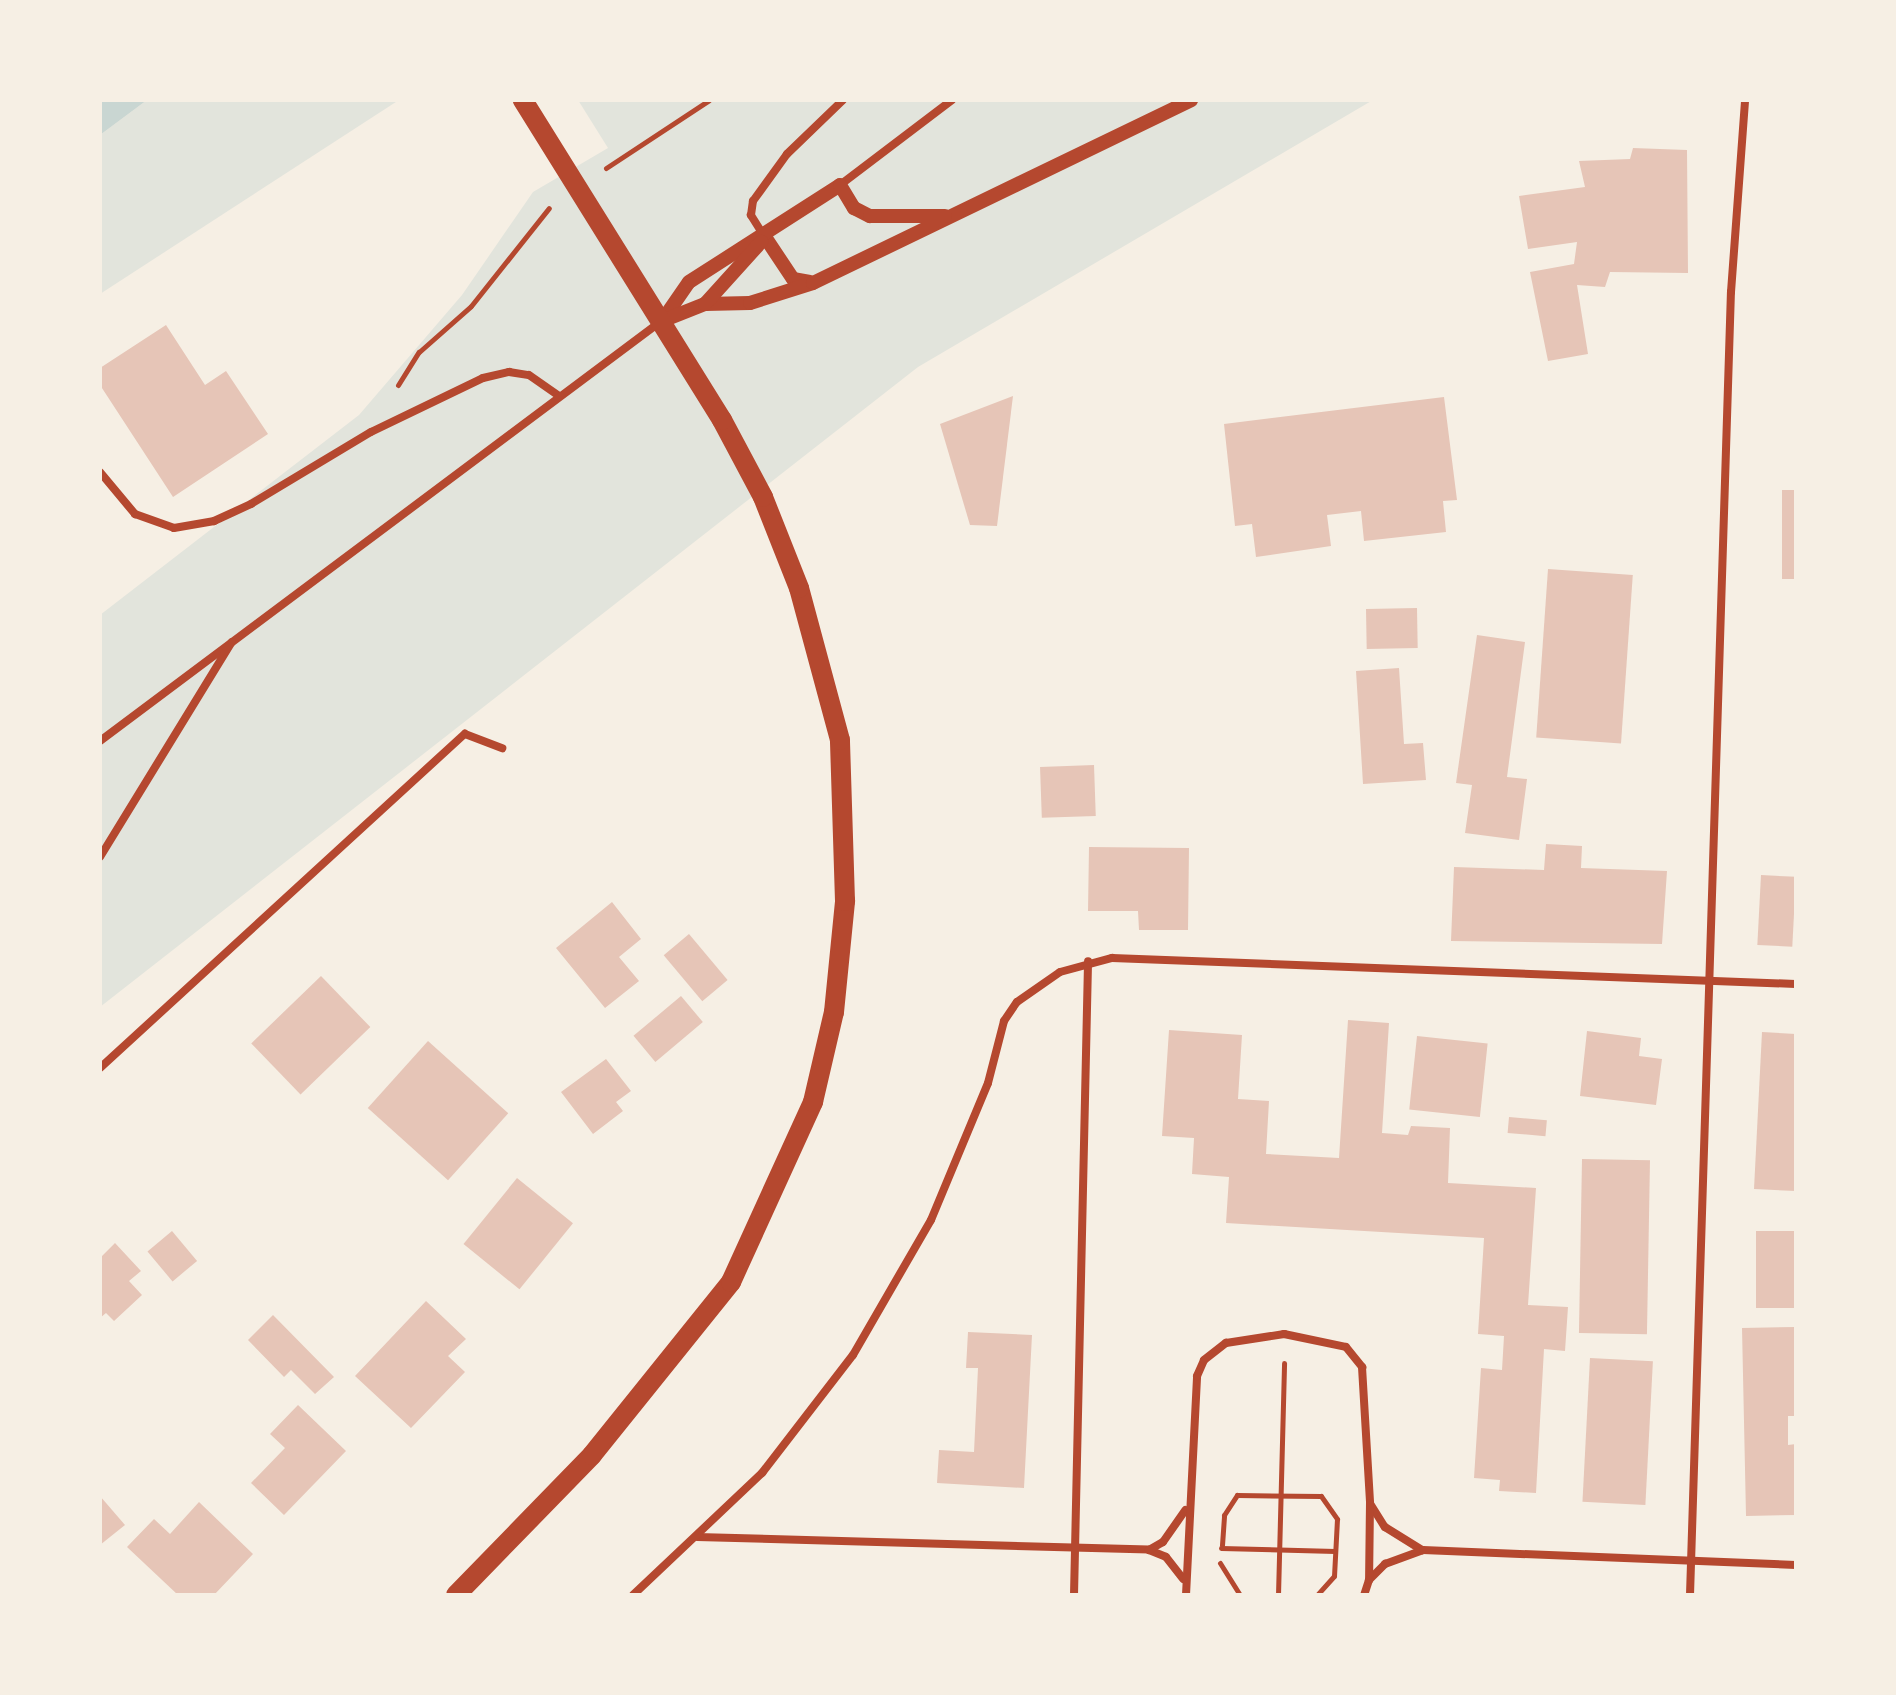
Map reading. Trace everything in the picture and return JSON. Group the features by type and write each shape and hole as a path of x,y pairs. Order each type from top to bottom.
{"main road":[{"path":"456,1595 592,1455 731,1282 813,1102 834,1012 845,901 840,740 823,665 763,497 662,321 523,100"}],"street":[{"path":"813,283 793,279 751,215 753,201 787,154 843,100"},
{"path":"662,321 689,282 765,237 952,100"},
{"path":"100,741 558,395 662,321 705,304 750,303 813,283 1191,100"},
{"path":"1690,1595 1731,292 1745,100"},
{"path":"840,185 854,208 870,216 954,215"},
{"path":"705,304 765,237"},
{"path":"100,472 135,514 174,528 201,523 251,504 391,422 454,390 509,372 529,375 558,395"},
{"path":"100,857 235,638"},
{"path":"100,1068 465,734 502,748"},
{"path":"633,1595 696,1537 791,1439 885,1308 972,1128 1004,1021 1017,1002 1060,972 1088,961 1112,958 1796,984"},
{"path":"1074,1595 1088,961"},
{"path":"1186,1595 1184,1582 1197,1376 1204,1360 1226,1343 1284,1334 1346,1347 1362,1367 1370,1503 1369,1580 1364,1595"},
{"path":"1149,1550 1181,1520 1189,1500"},
{"path":"1370,1503 1385,1527 1423,1550"},
{"path":"696,1537 1149,1550 1166,1557 1184,1582"},
{"path":"1369,1580 1385,1564 1423,1550 1796,1565"}],"path":[{"path":"597,175 709,100"},
{"path":"391,422 389,398 419,352 471,306 534,223 561,199"},
{"path":"1278,1595 1284,1334"},
{"path":"1240,1595 1220,1568 1224,1515 1237,1495 1321,1496 1337,1519 1334,1576 1317,1595"},
{"path":"1221,1548 1335,1551"}],"shaded area":[{"path":"100,100 147,100 100,135"},
{"path":"147,100 399,100 100,294 100,135"},
{"path":"578,100 1373,100 918,367 100,1007 100,615 359,415 462,295 533,192 608,148"}],"building":[{"path":"1633,148 1687,150 1688,273 1610,272 1605,287 1577,285 1588,354 1548,361 1530,272 1574,264 1577,242 1528,249 1519,196 1585,187 1579,161 1630,159"},
{"path":"166,325 205,385 226,371 268,434 173,497 100,385 100,368"},
{"path":"1013,396 997,526 970,525 940,424"},
{"path":"1444,397 1457,500 1443,501 1446,532 1364,541 1361,511 1327,515 1331,546 1256,557 1252,524 1235,526 1224,424"},
{"path":"1782,490 1796,490 1796,579 1782,579"},
{"path":"1548,569 1633,575 1621,744 1536,738"},
{"path":"1417,608 1418,648 1367,649 1366,609"},
{"path":"1477,635 1525,642 1507,777 1527,779 1519,840 1465,833 1472,785 1456,783"},
{"path":"1399,668 1404,744 1423,743 1426,780 1363,784 1356,671"},
{"path":"1094,765 1096,816 1042,818 1040,767"},
{"path":"1546,844 1582,846 1581,868 1667,871 1662,944 1451,941 1454,867 1544,870"},
{"path":"1089,847 1189,848 1188,930 1139,930 1138,911 1088,911"},
{"path":"1761,875 1796,877 1792,947 1757,945"},
{"path":"612,902 641,939 619,957 639,981 605,1008 556,948"},
{"path":"689,934 728,980 702,1001 664,955"},
{"path":"321,976 370,1027 301,1094 251,1043"},
{"path":"681,996 703,1022 655,1062 634,1036"},
{"path":"1348,1020 1389,1023 1382,1133 1408,1135 1411,1126 1450,1128 1448,1183 1536,1188 1528,1305 1568,1307 1565,1351 1544,1349 1536,1493 1499,1491 1500,1480 1474,1478 1481,1368 1502,1370 1504,1336 1478,1334 1484,1238 1226,1223 1229,1177 1192,1174 1194,1138 1162,1136 1169,1030 1242,1035 1238,1099 1269,1101 1266,1154 1339,1158"},
{"path":"1587,1031 1641,1038 1639,1056 1662,1059 1656,1105 1580,1096"},
{"path":"1762,1032 1796,1034 1796,1191 1754,1189"},
{"path":"1417,1036 1488,1043 1480,1117 1409,1110"},
{"path":"428,1041 508,1113 448,1180 368,1108"},
{"path":"606,1059 631,1091 616,1102 623,1111 593,1134 561,1092"},
{"path":"1509,1117 1547,1120 1545,1136 1508,1133"},
{"path":"1582,1159 1650,1160 1647,1334 1579,1333"},
{"path":"517,1178 573,1223 519,1289 464,1244"},
{"path":"172,1231 197,1261 173,1281 147,1252"},
{"path":"1756,1231 1796,1231 1796,1308 1756,1308"},
{"path":"115,1243 141,1271 129,1281 142,1295 114,1321 106,1313 100,1318 100,1258"},
{"path":"426,1301 466,1339 448,1356 465,1372 411,1428 355,1376"},
{"path":"273,1315 334,1377 315,1394 291,1370 284,1377 248,1340"},
{"path":"1796,1327 1796,1416 1788,1416 1788,1445 1796,1444 1796,1515 1746,1516 1742,1328"},
{"path":"968,1332 1032,1335 1024,1488 937,1483 939,1450 974,1452 978,1368 966,1368"},
{"path":"1590,1358 1653,1361 1645,1505 1582,1502"},
{"path":"298,1405 346,1451 284,1515 251,1483 285,1448 270,1434"},
{"path":"100,1496 125,1525 100,1545"},
{"path":"199,1502 253,1554 214,1595 178,1595 127,1547 154,1519 170,1534"}]}
